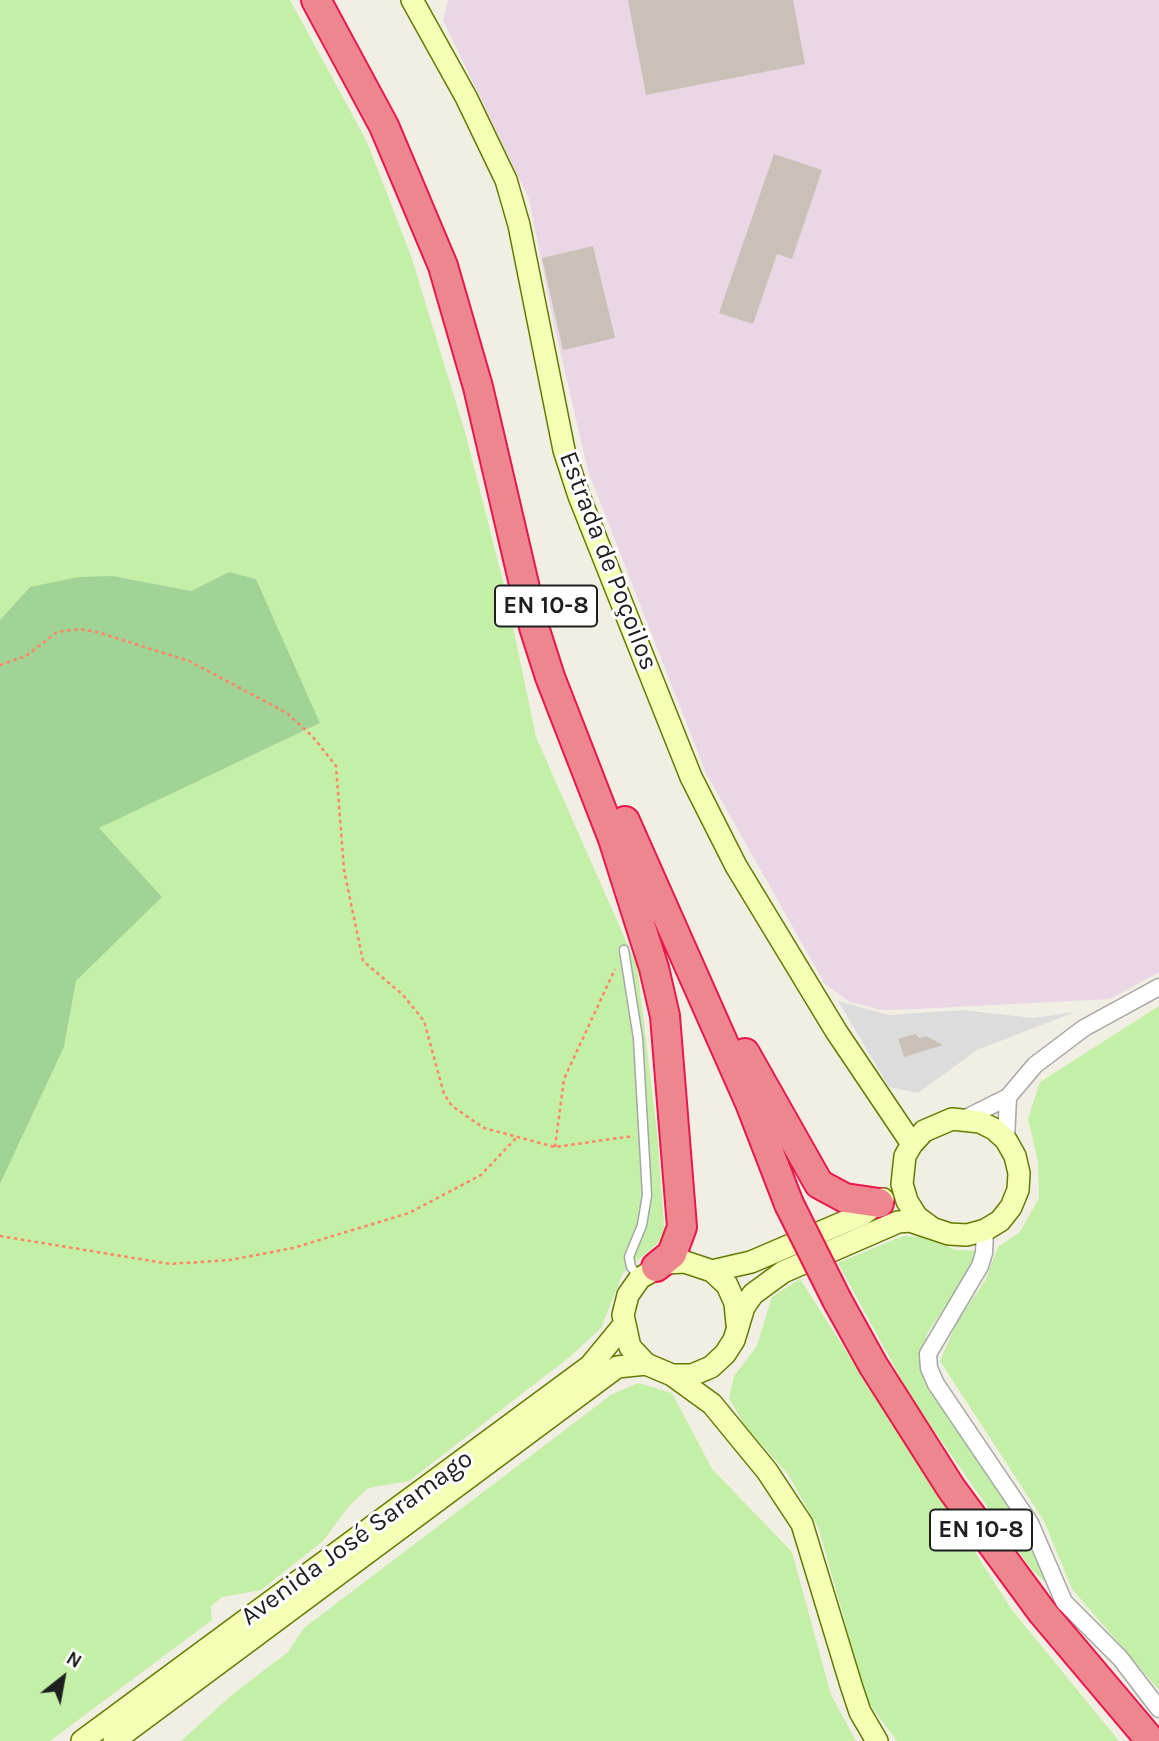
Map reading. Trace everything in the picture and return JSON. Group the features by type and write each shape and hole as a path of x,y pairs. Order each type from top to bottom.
{"highway":[{"name":"EN 10-8","path":"316,0 384,126 443,266 478,387 534,626 550,677 734,1097 873,1365 951,1488 1042,1612 1152,1741"},
{"name":"EN 10-8","path":"334,0 402,128 448,239 486,357 543,596 621,834"},
{"path":"621,834 819,1184 832,1193 879,1203"},
{"path":"621,834 654,968 669,1054 682,1227 672,1254 648,1272"}],"main road":[{"name":"Estrada de Poçoilos","path":"412,0 466,96 506,180 519,225 564,450 584,508 691,777 736,866 877,1094 912,1144"},
{"name":"Estrada de Poçoilos","path":"877,1094 915,1116 940,1122 964,1119 987,1125 1006,1140"},
{"path":"932,1228 917,1217 907,1201 902,1184 905,1156 912,1144 924,1131 940,1122"},
{"path":"672,1375 692,1375 719,1360 734,1340 737,1324 753,1294 783,1272 887,1225 910,1222 949,1234 967,1235 985,1230 1000,1221 1011,1207 1018,1190 1017,1164 1006,1140"},
{"path":"877,1741 860,1712 802,1524 767,1471 712,1404 672,1375 646,1364 630,1347 623,1326 628,1295 648,1272 684,1262 712,1271 751,1262 863,1214 902,1184"},
{"path":"712,1271 732,1294 737,1324"},
{"name":"Avenida José Saramago","path":"82,1741 590,1366 623,1326"},
{"path":"712,1404 719,1360"},
{"name":"Avenida José Saramago","path":"114,1741 617,1367 646,1364"}],"street":[{"path":"964,1119 1008,1097 1035,1065 1084,1028 1159,987"},
{"path":"1006,1140 1008,1097"},
{"path":"985,1230 984,1253 980,1266 928,1354 929,1368 936,1384 1030,1523 1065,1602 1120,1658 1159,1709"}],"lane":[{"path":"624,950 638,1038 646,1211 629,1257 631,1267 648,1272"}],"path":[{"path":"0,665 26,656 57,632 88,630 138,642 189,660 287,713 313,737 336,766 344,870 363,961 403,995 424,1021 444,1094 452,1106 484,1128 555,1147 642,1134"},
{"path":"555,1147 564,1079 624,950"},
{"path":"0,1236 170,1264 230,1260 280,1251 409,1213 481,1175 517,1137"}],"shaded area":[{"path":"448,0 1159,0 1159,972 1110,999 915,1009 882,1010 850,1002 825,984 706,773 588,471 553,320 529,199 443,20"},
{"path":"838,1001 889,1015 963,1010 1033,1018 1075,1012 977,1050 918,1093 889,1087"}],"green space":[{"path":"0,0 290,0 367,142 411,256 465,432 506,593 536,737 637,966 657,1132 665,1237 623,1273 601,1328 572,1355 409,1481 368,1488 349,1506 323,1541 261,1590 222,1597 211,1606 212,1620 50,1741 0,1741 0,1184 64,1047 76,981 161,897 98,828 320,723 256,579 229,572 191,591 113,576 30,587 0,620"},
{"path":"229,572 256,579 320,723 99,828 162,897 76,981 64,1047 0,1184 0,620 30,587 79,577 113,576 191,591"},
{"path":"1159,1006 1159,1690 1072,1589 1044,1521 940,1361 958,1320 985,1281 998,1247 1020,1232 1039,1198 1038,1161 1028,1119 1040,1082"},
{"path":"903,1236 921,1237 956,1250 976,1251 967,1275 928,1332 919,1362 1035,1543 1046,1583 1031,1569 912,1399 838,1263"},
{"path":"800,1279 1012,1610 1119,1741 897,1741 867,1701 819,1529 788,1474 745,1426 729,1398 734,1376 757,1346 772,1297"},
{"path":"638,1383 672,1393 712,1469 792,1552 831,1695 856,1741 181,1741 233,1694 288,1652 304,1628 611,1395"}],"building":[{"path":"628,0 793,0 805,64 646,95"},
{"path":"774,154 822,170 792,259 777,254 753,324 719,313"},
{"path":"593,246 615,338 563,350 542,258"},
{"path":"915,1034 920,1038 926,1036 943,1045 904,1057 898,1039"}]}
